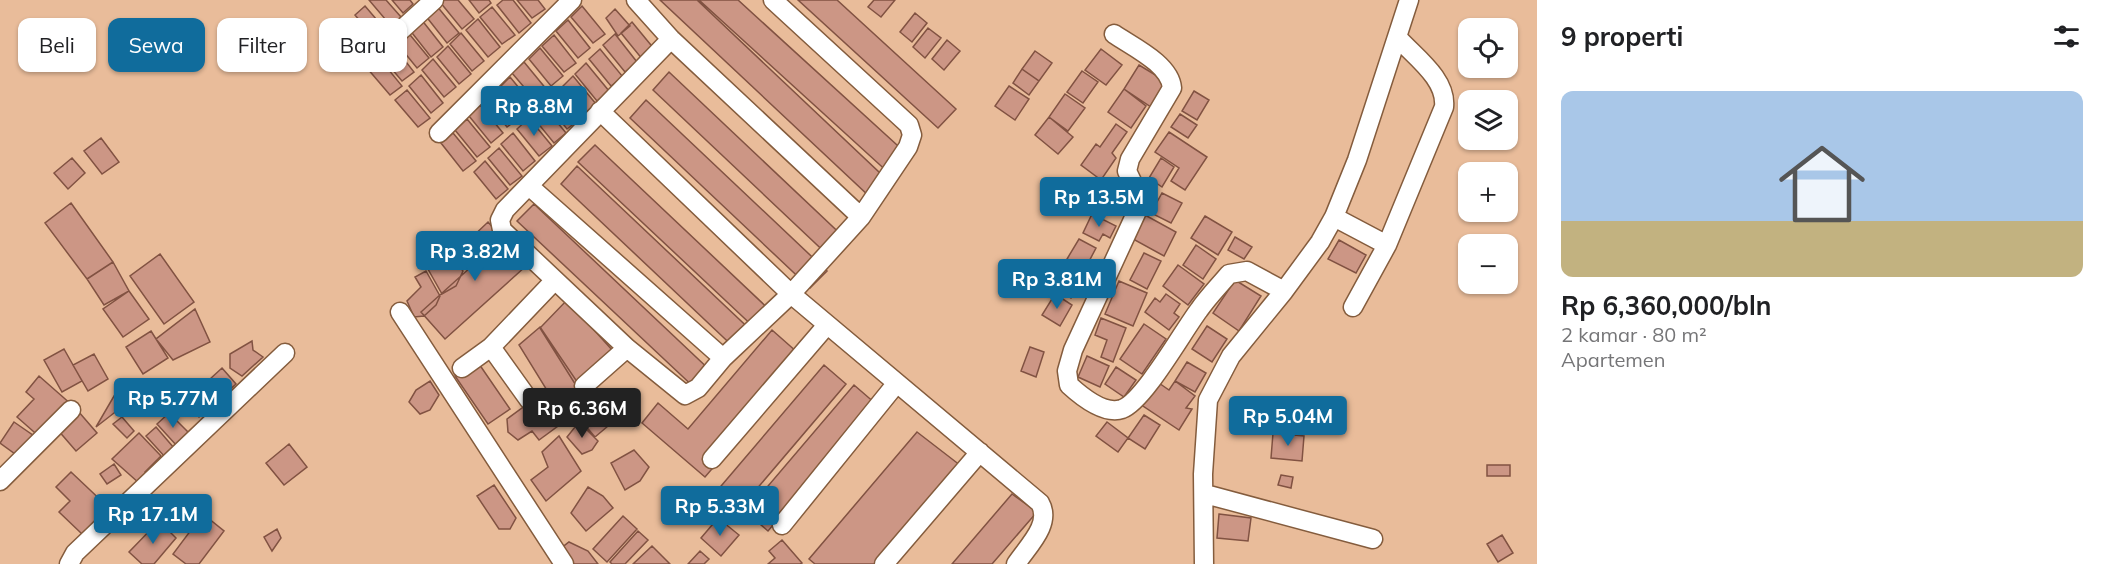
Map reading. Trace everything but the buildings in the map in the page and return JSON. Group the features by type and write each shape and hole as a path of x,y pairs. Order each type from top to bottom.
{"street":[{"path":"407,25 434,0"},
{"path":"438,133 572,0"},
{"path":"636,0 671,39 861,217"},
{"path":"671,39 529,186 500,220 502,230 627,348 685,394 698,388 723,358 791,294 861,217 908,147 912,135 909,125 773,0"},
{"path":"1204,564 1203,474 1208,400 1231,356 1284,291 1320,242 1334,216 1357,160 1398,38 1408,0"},
{"path":"1114,34 1164,70 1171,80 1172,88 1130,159 1127,171 1138,194 1138,209 1073,350 1067,371 1069,385 1085,399 1112,409 1123,408 1139,398 1200,308 1229,274 1247,271 1284,291"},
{"path":"1353,307 1387,245 1444,107 1445,95 1440,84 1398,38"},
{"path":"600,111 791,294 1040,504 1045,513 1044,522 1016,564"},
{"path":"529,186 723,358"},
{"path":"1334,216 1387,245"},
{"path":"462,368 491,347 555,280"},
{"path":"400,312 564,564"},
{"path":"712,459 827,325"},
{"path":"491,347 529,400"},
{"path":"584,386 627,348"},
{"path":"69,564 75,553 90,538 285,353"},
{"path":"782,525 896,384"},
{"path":"0,481 71,410"},
{"path":"884,564 980,452"},
{"path":"1205,494 1373,539"}]}
